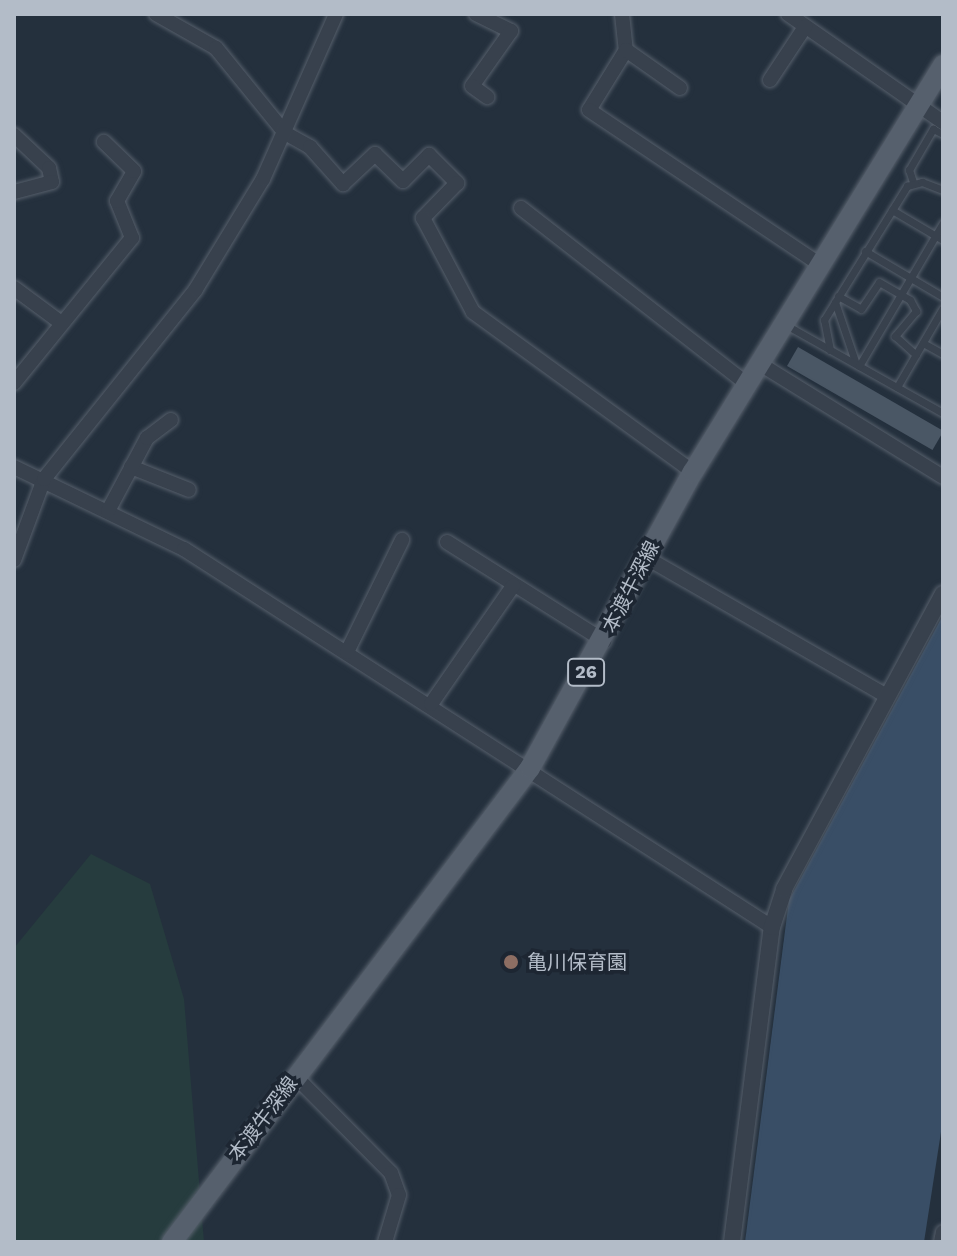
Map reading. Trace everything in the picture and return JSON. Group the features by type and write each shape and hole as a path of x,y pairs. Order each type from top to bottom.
{"main road":[{"name":"本渡牛深線","path":"172,1242 530,768 604,641 645,557 693,472 943,65"}],"street":[{"path":"156,14 216,48 285,133 310,147 343,184 375,154 403,181 429,155 457,183 423,218 473,312 693,472"},
{"path":"14,560 44,479 196,289 285,133 336,14"},
{"path":"476,14 511,31 472,86 487,97"},
{"path":"622,14 626,50 589,110 822,266"},
{"path":"788,14 917,107 943,122"},
{"path":"770,80 805,27"},
{"path":"626,50 680,88"},
{"path":"14,135 49,168 52,182 14,192"},
{"path":"14,383 60,322 132,238 117,201 134,171 104,142"},
{"path":"521,208 747,384"},
{"path":"14,288 60,322"},
{"path":"760,364 943,477"},
{"path":"108,511 147,438 171,420"},
{"path":"14,467 184,549 431,704 772,927"},
{"path":"131,467 189,490"},
{"path":"347,652 402,540"},
{"path":"447,542 604,641"},
{"path":"645,557 888,697"},
{"path":"431,704 513,586"},
{"path":"732,1242 772,927 784,889 943,594"},
{"path":"295,1076 391,1173 399,1195 385,1242"},
{"path":"941,1242 943,1232"}],"lane":[{"path":"913,182 909,170 933,129 943,134"},
{"path":"913,182 943,190"},
{"path":"830,350 821,330 836,299 913,182"},
{"path":"892,210 939,238"},
{"path":"858,365 939,238 943,223"},
{"path":"865,251 943,297"},
{"path":"836,299 861,309 879,282 902,295 916,311 895,336 916,355"},
{"path":"836,299 858,365"},
{"path":"897,387 943,308"},
{"path":"784,324 943,413"},
{"path":"923,343 943,354"}],"green space":[{"path":"91,854 150,884 184,999 204,1242 14,1242 14,948"}],"water":[{"path":"943,615 943,1119 924,1242 745,1242 789,900"}],"building":[{"path":"798,347 943,431 932,450 787,366"}],"place":[{"name":"亀川保育園","path":"511,962"}]}
